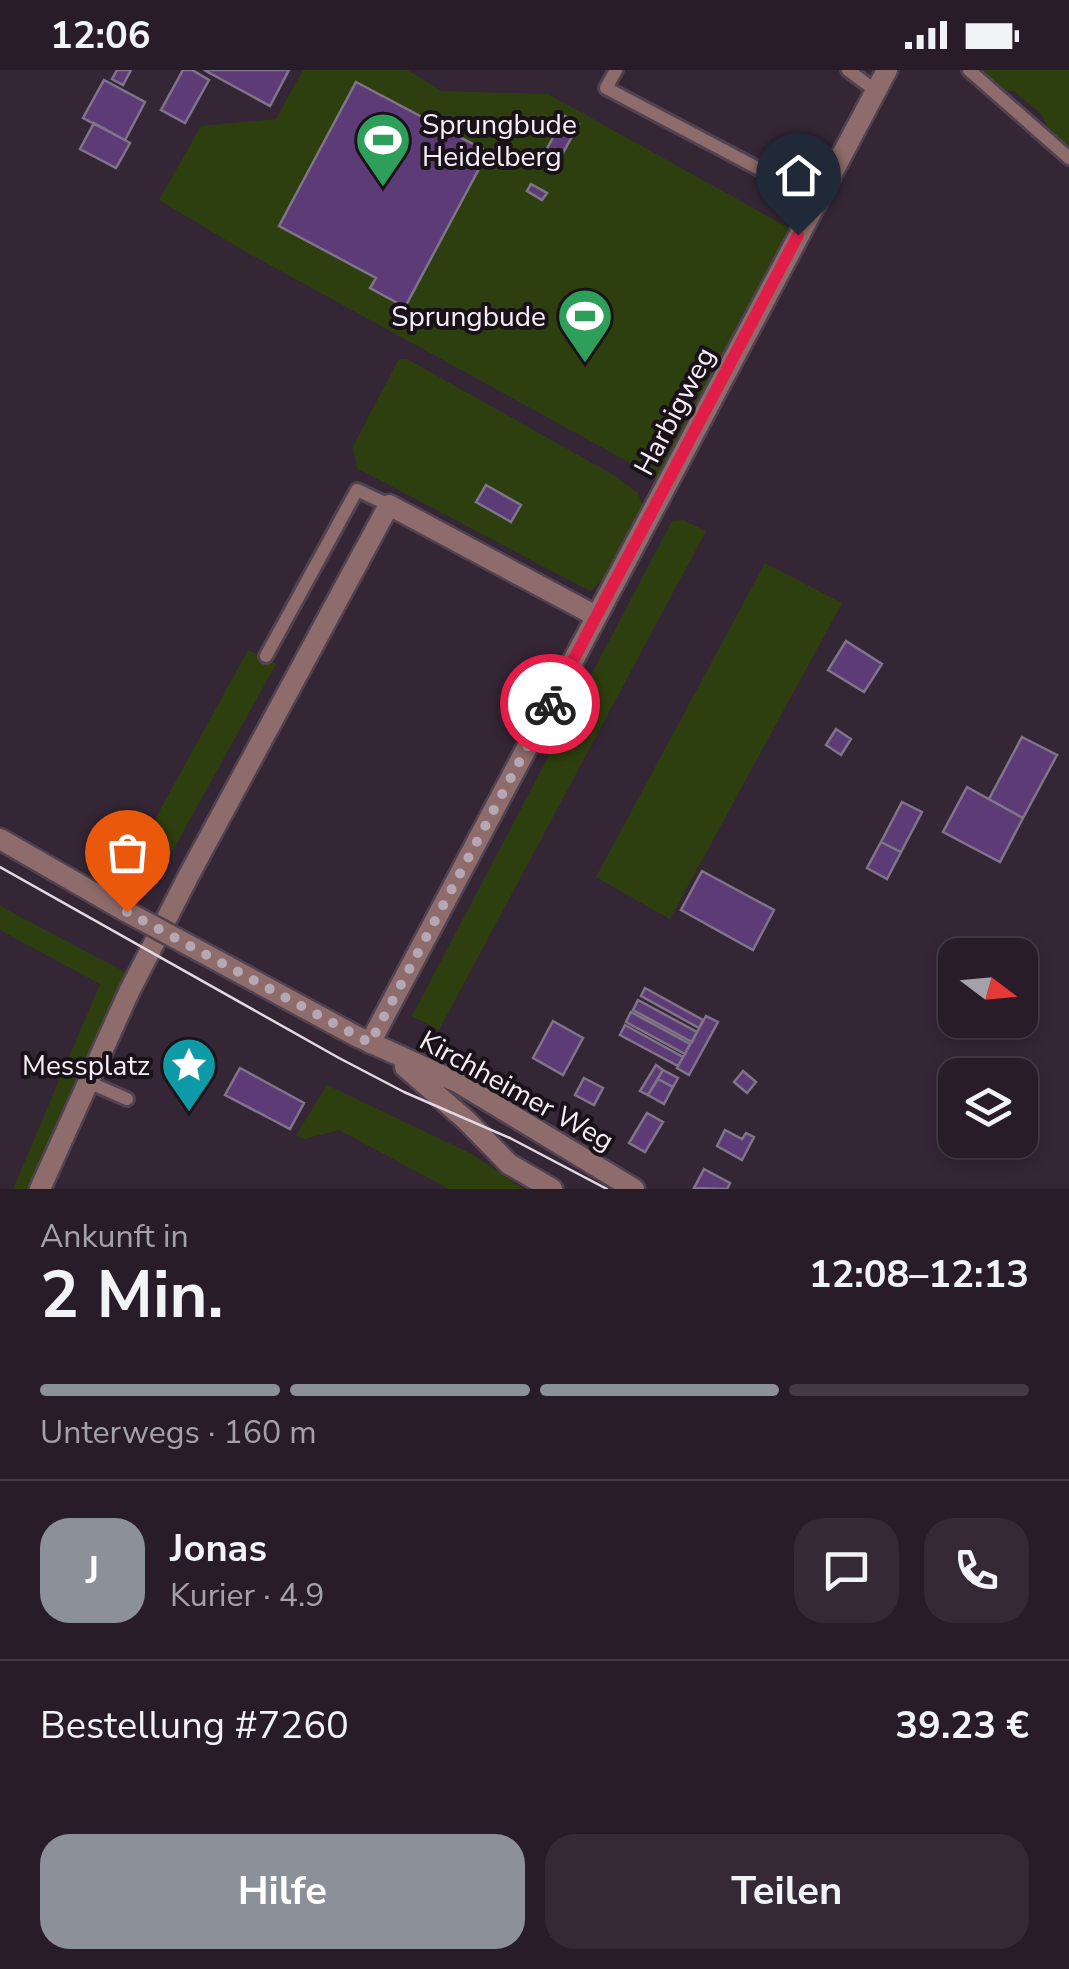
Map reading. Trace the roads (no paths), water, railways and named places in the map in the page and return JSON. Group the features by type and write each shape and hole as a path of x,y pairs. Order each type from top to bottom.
{"street":[{"name":"Harbigweg","path":"370,1043 887,70"},
{"path":"42,1188 129,992 389,506 596,616"},
{"name":"Kirchheimer Weg","path":"0,839 370,1043 460,1082 634,1189"},
{"name":"Kirchheimer Weg","path":"370,1043 431,1088 509,1164 552,1189"}],"lane":[{"path":"616,70 606,88 815,202"},
{"path":"848,70 876,91"},
{"path":"968,70 1069,158"},
{"path":"266,656 356,490 389,506"},
{"path":"88,1082 127,1099"}],"tram line":[{"path":"0,867 339,1058 404,1092 510,1138 607,1189"}],"place":[{"name":"Sprungbude Heidelberg","path":"383,189"},
{"name":"Sprungbude","path":"585,365"},
{"name":"Messplatz","path":"189,1114"}]}
